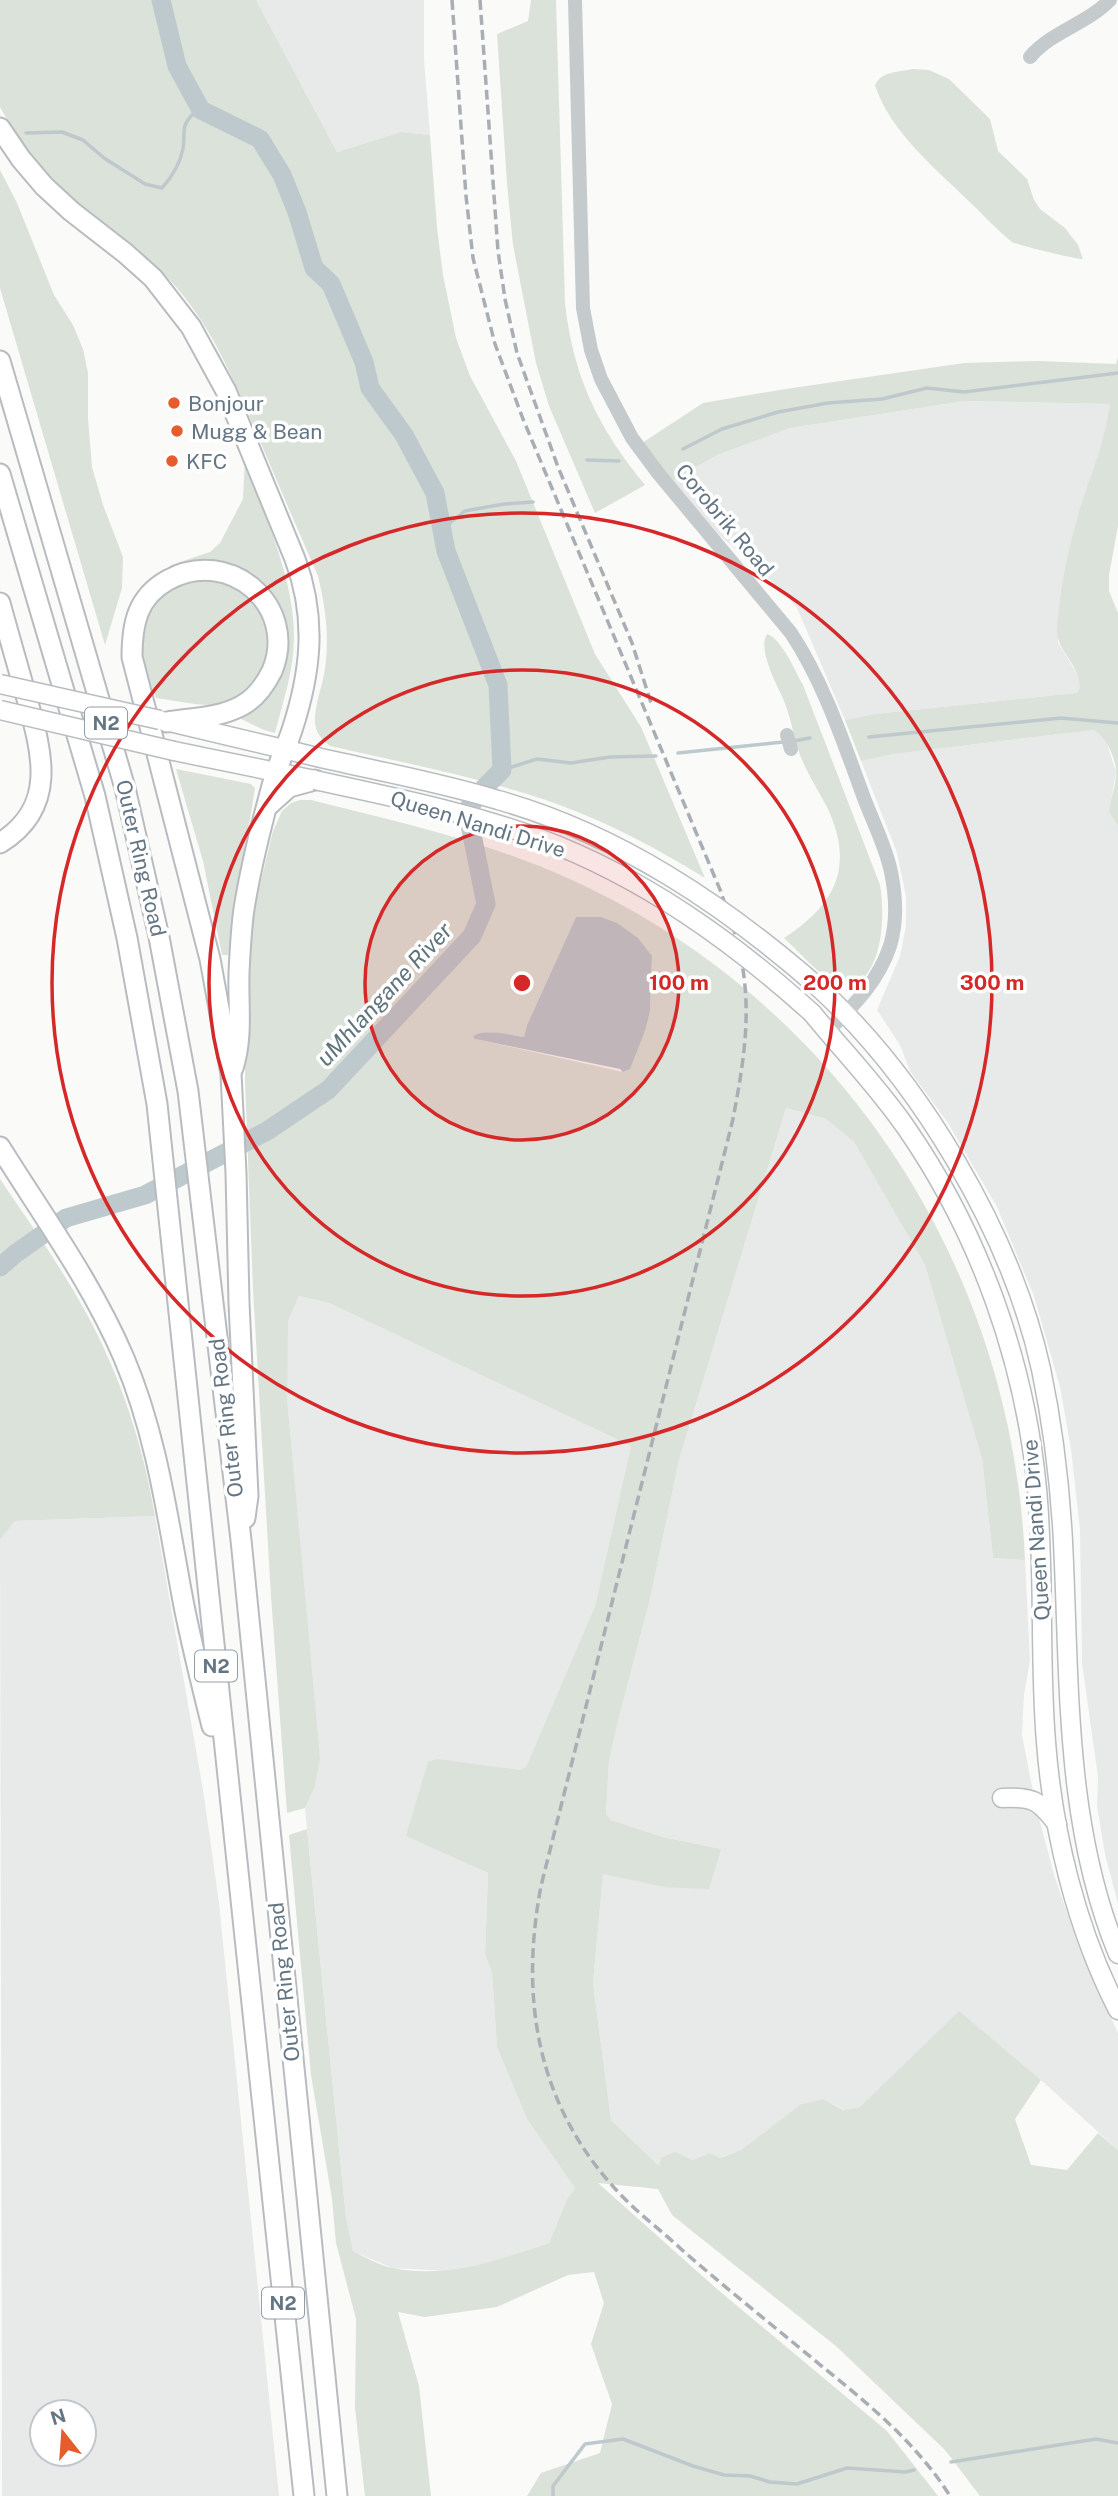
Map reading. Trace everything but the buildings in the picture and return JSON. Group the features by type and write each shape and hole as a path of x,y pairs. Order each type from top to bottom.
{"highway":[{"path":"0,128 44,186 153,278 191,327 226,391 296,559 309,610 310,637 301,701 276,773 245,906 239,972 239,1036 232,1081"},
{"name":"Outer Ring Road","path":"0,360 131,813 159,937 188,1091 241,1540 337,2496"},
{"name":"Outer Ring Road","path":"0,474 94,796 127,938 157,1104 304,2496"},
{"path":"164,721 228,712 244,705 268,680 279,649 274,618 263,598 239,578 219,571 196,570 174,577 156,588 147,596 136,614 132,657 210,959 232,1081 248,1496 241,1540"},
{"path":"0,603 39,744 41,781 28,820 0,844"},
{"path":"267,808 289,787 315,780"},
{"path":"0,1147 78,1270 124,1358 152,1437 185,1608 230,1809"}],"main road":[{"name":"Queen Nandi Drive","path":"0,684 501,800 591,835 693,889 782,955 846,1013 899,1077 934,1126 965,1178 1012,1279 1041,1368 1060,1497 1072,1741 1079,1798 1096,1892 1118,1954"},
{"name":"Queen Nandi Drive","path":"0,710 174,751 419,803 540,839 653,891 720,936 772,977 828,1031 892,1109 936,1175 963,1223 1016,1366 1029,1427 1037,1488 1042,1556 1046,1742 1057,1824 1084,1931 1118,2010"},
{"path":"1002,1798 1028,1797 1037,1801 1057,1824"}],"street":[{"name":"Corobrik Road","path":"575,0 583,308 591,350 601,379 632,438 785,624 808,659 889,864 894,906 890,945 870,987 828,1031"},
{"path":"1030,57 1041,44 1097,12 1110,0"}],"shaded area":[{"path":"0,0 256,0 337,152 401,132 430,135 443,275 456,338 470,376 516,461 595,654 641,727 705,878 633,837 557,804 473,779 330,746 322,739 315,723 327,650 321,588 233,378 205,326 181,293 150,262 66,193 41,166 9,123 0,107"},
{"path":"256,0 424,0 424,59 430,135 401,132 337,152"},
{"path":"531,0 556,0 565,303 574,354 581,378 601,422 645,485 595,513 549,406 536,363 513,245 497,34 528,21"},
{"path":"913,69 929,70 949,79 990,119 998,151 1027,179 1040,209 1065,228 1078,245 1083,259 1012,242 917,150 891,119 875,85 886,75"},
{"path":"0,170 17,203 54,295 73,325 83,349 88,373 92,467 123,557 122,588 105,645 0,288"},
{"path":"1118,357 1118,526 1109,575 1109,591 1118,613 1118,826 1109,812 1116,767 1107,743 1094,730 894,754 861,761 845,720 875,714 1076,693 1079,690 1077,673 1058,637 1058,613 1071,540 1101,445 1110,404 965,401 790,428 715,456 673,481 642,443 703,403 964,363 1039,361 1116,364"},
{"path":"965,401 1110,404 1107,427 1079,514 1058,615 1058,643 1080,678 1079,690 1076,693 875,714 845,720 797,608 780,589 718,534 673,481 715,456 790,428"},
{"path":"245,457 284,570 293,616 292,662 275,733 239,718 264,699 280,676 287,650 286,624 276,599 260,579 236,566 205,561 159,576 171,565 210,552 220,543 243,499"},
{"path":"194,580 231,585 247,596 259,610 265,627 267,646 255,680 243,693 218,705 156,698 142,657 141,630 145,618 170,591"},
{"path":"767,634 783,649 803,685 880,885 882,925 876,955 871,968 853,986 844,986 826,977 784,938 802,925 828,897 836,882 839,848 827,807 800,755 787,709 768,664 764,647"},
{"path":"1094,730 1102,735 1107,743 1116,772 1109,812 1118,826 1118,1904 1105,1854 1097,1806 1098,1777 1082,1663 1080,1530 1071,1449 1060,1387 1034,1296 997,1207 948,1123 910,1071 900,1045 877,1010 900,956 906,926 906,896 897,853 861,761 894,754"},
{"path":"176,769 251,784 255,788 228,955 222,955 203,861"},
{"path":"311,800 444,834 509,855 572,880 668,932 754,997 830,1072 894,1156 947,1248 987,1347 1013,1451 1025,1560 993,1558 982,1459 925,1265 854,1142 826,1119 786,1108 679,1460 650,1599 609,1761 606,1814 611,1820 663,1837 721,1849 709,1889 664,1887 603,1874 593,1983 611,2120 659,2166 661,2158 675,2152 692,2160 710,2153 720,2158 741,2150 801,2104 823,2099 843,2110 859,2108 959,2011 1041,2080 1015,2119 1031,2165 1067,2170 1098,2133 1118,2150 1118,2496 980,2496 945,2450 837,2347 672,2215 658,2189 598,2183 717,2289 887,2431 938,2496 527,2496 541,2473 600,2453 612,2404 591,2344 604,2303 594,2272 568,2275 497,2307 425,2317 398,2312 419,2386 431,2496 365,2496 355,2408 356,2319 336,2243 332,2199 311,2075 289,1835 307,1829 346,2218 353,2251 388,2267 433,2271 472,2266 549,2243 567,2199 575,2188 527,2119 497,2047 492,1973 485,1954 488,1873 406,1836 428,1762 437,1759 520,1770 526,1767 595,1606 631,1446 329,1303 299,1296 288,1321 287,1397 320,1759 314,1789 305,1808 287,1813 253,1290 245,1013 252,918 273,831 282,811 291,803","holes":["576,917 652,956 650,1011 646,1028 623,1072 475,1039 489,1032 524,1037"]},
{"path":"576,917 601,917 617,923 638,938 652,956 650,1011 646,1028 630,1069 623,1072 620,1069 475,1039 473,1036 492,1032 524,1037"},
{"path":"786,1108 826,1119 854,1142 925,1265 982,1459 993,1558 1025,1560 1030,1661 1024,1694 1022,1735 1036,1807 1055,1878 1079,1947 1118,2033 1118,2150 1041,2080 959,2012 859,2109 844,2110 823,2099 801,2104 741,2150 719,2158 710,2153 660,2167 611,2120 593,1983 603,1873 664,1887 721,1849 663,1837 611,1820 606,1814 609,1761 650,1599 679,1460"},
{"path":"0,1179 74,1292 109,1359 137,1436 155,1516 15,1521 0,1540"},
{"path":"299,1296 329,1303 631,1446 595,1606 526,1767 407,1836 488,1873 485,1954 492,1973 497,2047 527,2119 575,2188 567,2199 549,2243 500,2260 447,2271 392,2268 353,2251 346,2218 305,1808 314,1789 304,1589 287,1397 286,1349 288,1321"},
{"path":"155,1516 204,1796 219,1903 279,2496 2,2496 0,1540 15,1521"}],"waterway":[{"name":"uMhlangane River","path":"0,1267 66,1218 145,1195 267,1131 328,1090 472,936 486,904 467,810 502,770 498,685 446,551 435,493 404,435 370,388 364,362 331,284 314,268 297,212 282,175 260,139 201,110 177,66 161,0"},
{"path":"26,133 62,132 83,140 104,158 145,184 162,188 180,160 184,128 188,120 197,110 214,116"},
{"path":"683,449 722,429 778,412 828,403 882,399 927,388 964,392 1118,373"},
{"path":"587,460 619,461"},
{"path":"445,546 446,526 465,511 533,502"},
{"path":"869,737 1061,718 1118,723"},
{"path":"794,741 810,738"},
{"path":"678,753 783,742"},
{"path":"502,770 537,759 571,763 610,757 656,756"},
{"path":"553,2496 553,2486 585,2444 623,2439 693,2466 724,2475 750,2476 770,2482 797,2484 847,2468 905,2472 914,2470"},
{"path":"951,2462 1096,2439 1118,2443"}],"railway":[{"path":"452,0 473,258 495,344 523,419 721,892 737,942 746,993 743,1055 733,1119 541,1886 533,1971 535,2012 542,2052 554,2090 571,2127 594,2162 622,2196 699,2264 876,2411 923,2460 950,2496"},
{"path":"480,0 498,251 517,353 558,467 632,643 652,706"}],"place":[{"name":"Bonjour","path":"174,403"},
{"name":"Mugg & Bean","path":"177,431"},
{"name":"KFC","path":"172,461"}]}
